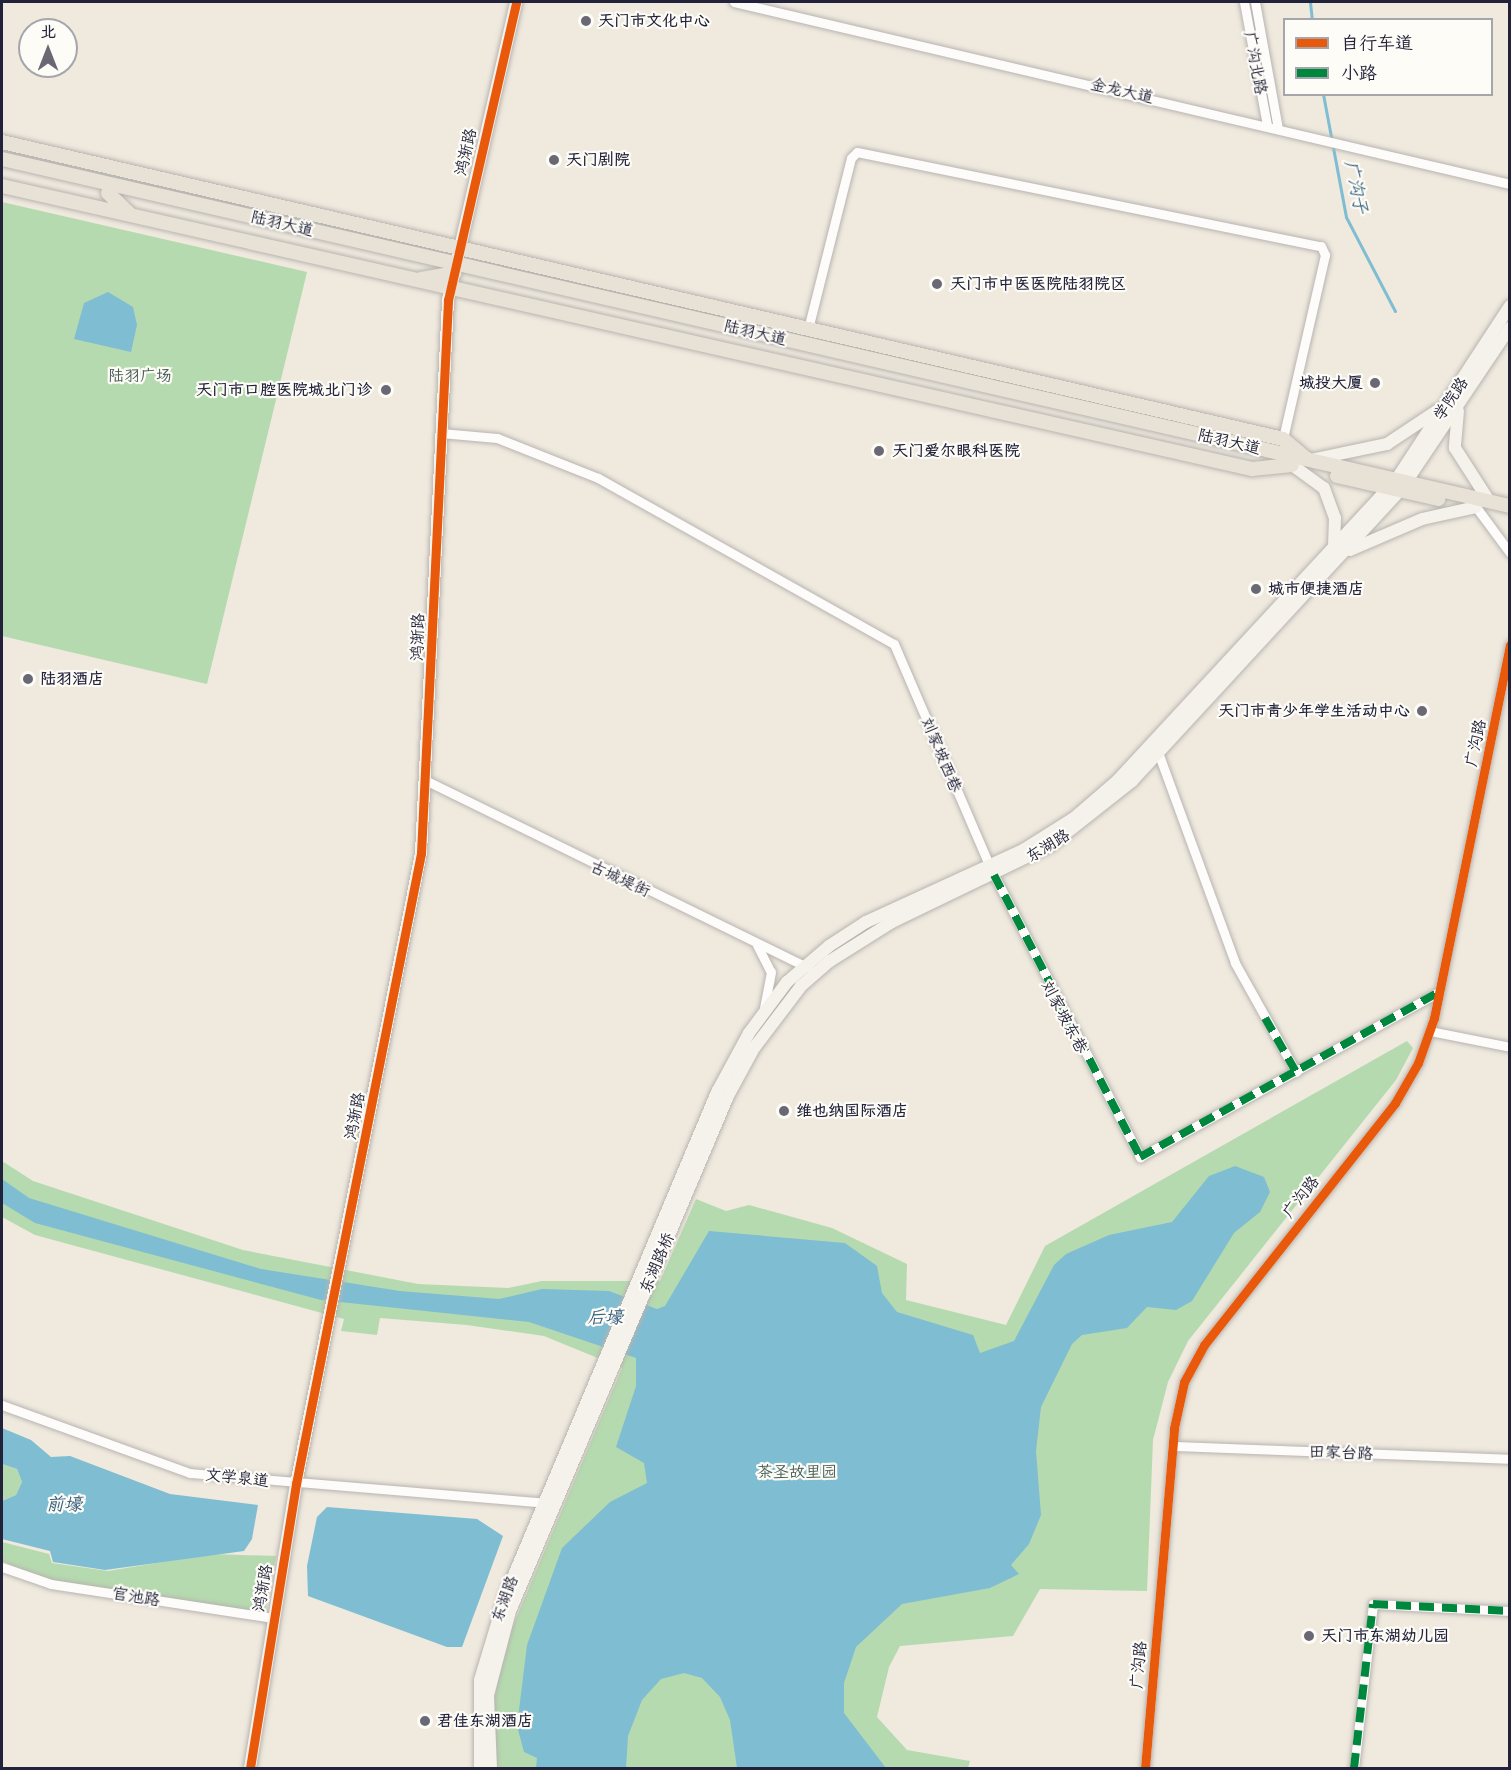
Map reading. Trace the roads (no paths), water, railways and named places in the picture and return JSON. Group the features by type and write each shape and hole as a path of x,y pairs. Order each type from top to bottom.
{"main road":[{"name":"鸿渐路","path":"250,1768 296,1484 340,1274 421,853 427,781 441,433 451,289 516,2"},
{"path":"2,142 1283,439 1308,460 1387,444 1454,402"},
{"path":"4,162 60,155"},
{"name":"陆羽大道","path":"4,162 108,193 455,268 1308,460 1398,486"},
{"name":"陆羽大道","path":"4,162 1292,465 1483,504 1509,506"},
{"path":"2,186 1252,469 1292,465 1324,488 1335,518 1339,551 1422,519 1509,495"},
{"path":"108,193 132,216"},
{"path":"408,237 455,268"},
{"path":"413,280 455,268"},
{"name":"学院路","path":"1454,402 1509,306"},
{"name":"学院路","path":"1398,486 1454,402 1509,327"},
{"path":"1454,402 1455,448 1483,504"},
{"name":"东湖路","path":"686,1180 745,1062 816,973 892,922 1081,825 1159,755 1398,486"},
{"name":"陆羽大道","path":"1483,504 1509,514"},
{"name":"东湖路","path":"686,1180 727,1071 761,1016 804,966 866,922 991,870 1043,838 1104,794 1339,551"},
{"name":"东湖路桥","path":"575,1440 686,1180"},
{"name":"东湖路","path":"480,1768 477,1709 484,1665 575,1440"},
{"name":"东湖路","path":"491,1768 487,1710 493,1665 549,1503"}],"street":[{"name":"金龙大道","path":"734,2 1267,125 1509,184"},
{"name":"广沟北路","path":"1244,2 1267,125"},
{"name":"广沟北路","path":"1255,2 1278,128"},
{"path":"808,329 851,158 857,152 1321,246 1324,255 1283,439"},
{"name":"刘家坡西巷","path":"441,433 497,438 598,478 894,644 991,870"},
{"path":"1483,504 1509,553"},
{"name":"广沟路","path":"1145,1768 1173,1446 1193,1361 1395,1103 1430,1031 1509,645"},
{"path":"1159,755 1235,963 1296,1072 1439,993"},
{"name":"古城堤街","path":"427,781 816,973"},
{"name":"刘家坡东巷","path":"991,870 1140,1157 1296,1072"},
{"path":"750,940 770,965 761,1016"},
{"path":"1430,1031 1509,1047"},
{"name":"文学泉道","path":"2,1405 173,1470 296,1484 549,1503"},
{"name":"田家台路","path":"1173,1446 1509,1459"},
{"name":"官池路","path":"2,1567 51,1584 273,1618"},
{"path":"1354,1768 1373,1604 1509,1611"}],"water":[{"path":"108,292 133,307 137,325 131,352 74,339 84,303"},
{"name":"茶圣故里园","path":"1235,1166 1264,1177 1270,1192 1260,1212 1234,1233 1192,1301 1176,1310 1147,1307 1127,1328 1082,1335 1072,1344 1041,1407 1036,1451 1041,1515 1029,1544 1011,1565 1019,1574 990,1588 902,1604 856,1647 844,1683 844,1713 886,1768 737,1768 730,1720 720,1697 702,1678 684,1673 661,1679 642,1700 628,1736 626,1768 536,1768 537,1758 524,1752 517,1726 527,1645 562,1548 610,1502 647,1483 644,1463 616,1447 636,1386 636,1358 529,1322 321,1300 35,1223 2,1203 2,1179 29,1198 261,1269 400,1291 499,1299 542,1289 609,1291 657,1309 665,1306 709,1231 845,1243 877,1266 882,1293 897,1312 973,1335 980,1353 1014,1341 1054,1265 1066,1254 1109,1235 1172,1222 1209,1176"},
{"name":"前壕","path":"2,1428 31,1440 51,1457 70,1456 170,1494 258,1505 252,1539 244,1551 105,1570 53,1562 50,1551 2,1539 2,1501 16,1495 22,1482 17,1469 2,1464"},
{"path":"327,1507 477,1519 503,1536 462,1647 447,1647 308,1596 307,1566 317,1517"}],"waterway":[{"name":"广沟子","path":"1310,2 1312,18"},
{"name":"广沟子","path":"1323,96 1346,217 1395,311"}],"place":[{"name":"天门市文化中心","path":"586,21"},
{"name":"天门剧院","path":"554,160"},
{"name":"天门市中医医院陆羽院区","path":"937,284"},
{"name":"城投大厦","path":"1375,383"},
{"name":"天门市口腔医院城北门诊","path":"386,390"},
{"name":"天门爱尔眼科医院","path":"879,451"},
{"name":"城市便捷酒店","path":"1256,589"},
{"name":"陆羽酒店","path":"28,679"},
{"name":"天门市青少年学生活动中心","path":"1422,711"},
{"name":"维也纳国际酒店","path":"784,1111"},
{"name":"天门市东湖幼儿园","path":"1309,1636"},
{"name":"君佳东湖酒店","path":"425,1721"}],"park label":[{"name":"陆羽广场","path":"140,376"}],"water label":[{"name":"后壕","path":"605,1318"}]}
